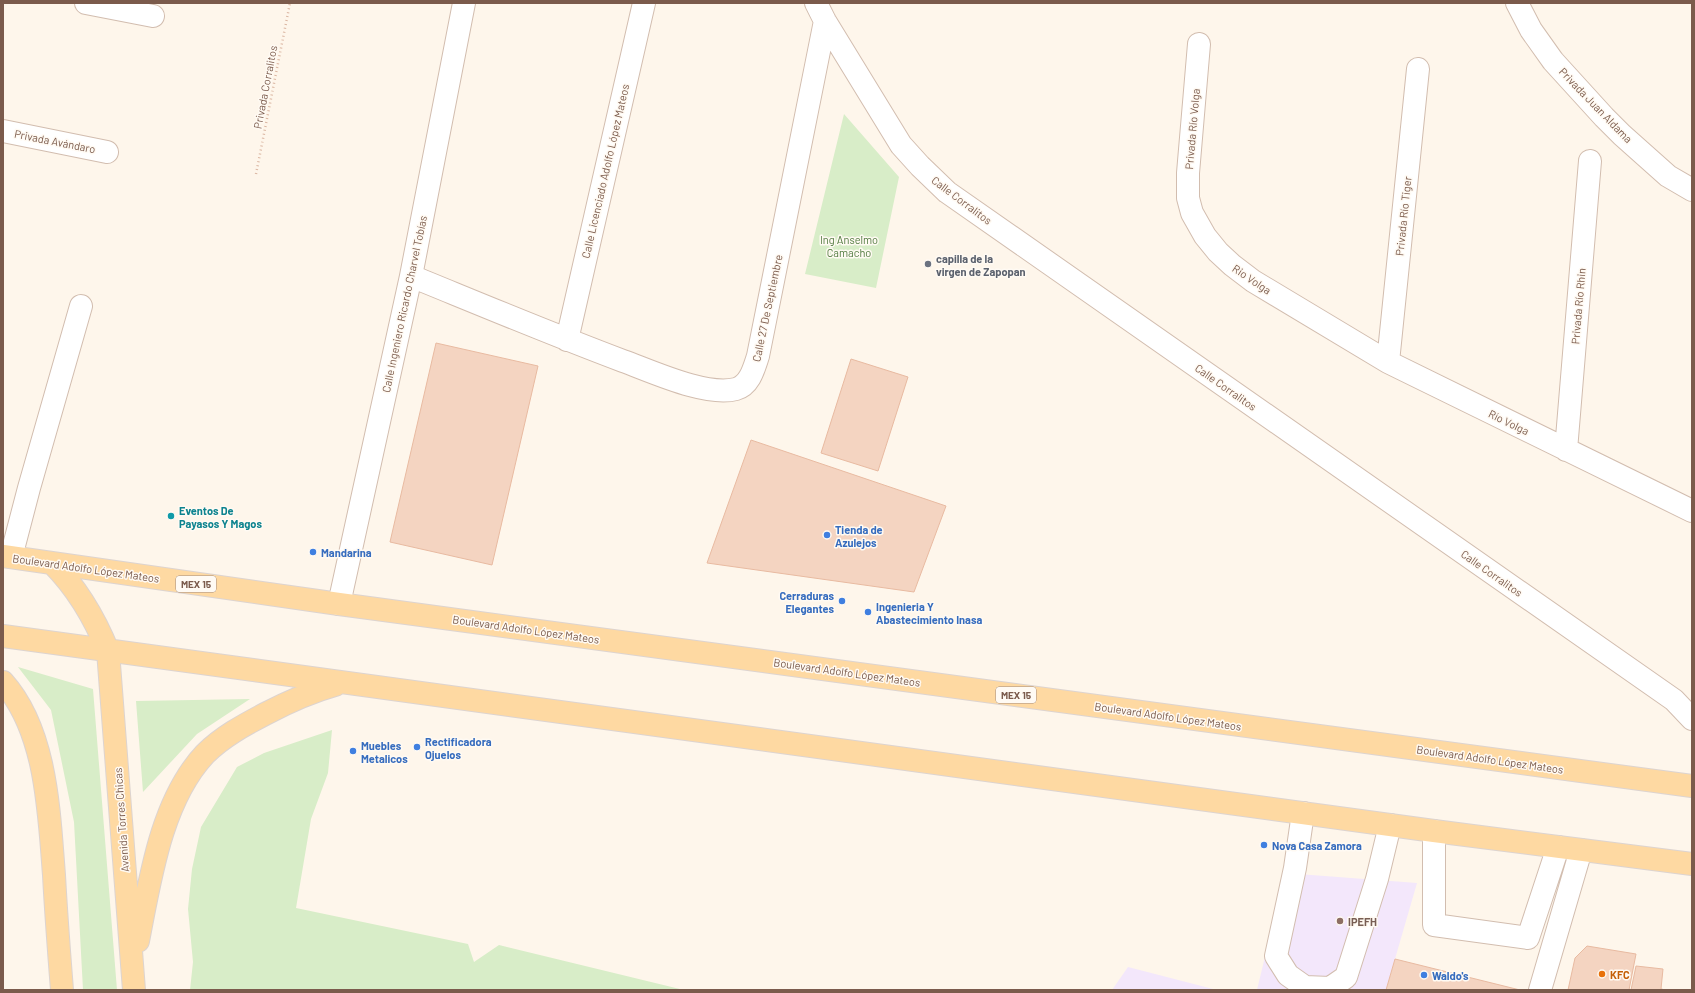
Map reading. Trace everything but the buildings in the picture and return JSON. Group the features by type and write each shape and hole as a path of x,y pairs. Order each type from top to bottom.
{"main road":[{"name":"Boulevard Adolfo López Mateos","path":"7,557 339,604 1692,786"},
{"name":"Avenida Torres Chicas","path":"52,563 67,579 100,633 108,651 134,990"},
{"path":"3,636 1434,831 1692,864"},
{"path":"3,682 26,717 39,756 49,801 62,990"},
{"path":"133,968 156,852 176,799 188,776 205,754 244,725 290,700 316,690 343,683"}],"street":[{"path":"86,3 153,16"},
{"name":"Calle Ingeniero Ricardo Charvel Tobías","path":"339,604 412,276 464,3"},
{"name":"Calle Licenciado Adolfo López Mateos","path":"567,340 644,3"},
{"name":"Privada Juan Aldama","path":"1517,4 1531,30 1553,61 1604,117 1668,176 1692,190"},
{"name":"Calle 27 De Septiembre","path":"412,276 567,340 686,384 719,391 736,389 749,379 758,356 821,12"},
{"name":"Calle Corralitos","path":"821,12 901,145 947,192 1674,700 1692,719"},
{"name":"Privada Río Volga","path":"1192,213 1188,198 1188,180 1199,44"},
{"name":"Privada Río Tiger","path":"1388,362 1418,69"},
{"name":"Privada Avándaro","path":"3,131 107,152"},
{"name":"Privada Río Rhin","path":"1566,450 1590,162"},
{"name":"Rio Volga","path":"1192,213 1205,236 1218,252 1232,265 1253,281 1329,326"},
{"path":"7,557 29,488 81,306"},
{"name":"Río Volga","path":"1329,326 1388,362 1692,511"},
{"path":"1303,813 1295,868 1276,956 1288,975 1305,987 1330,988 1346,977 1377,879 1390,825"},
{"path":"1434,831 1434,925 1528,938 1558,847"},
{"path":"1540,990 1581,850"}],"path":[{"name":"Privada Corralitos","path":"256,174 290,3"}],"shaded area":[{"name":"IPEFH","path":"1285,873 1417,883 1386,990 1257,990"},
{"path":"1128,967 1217,990 1112,990"}],"green space":[{"name":"Ing Anselmo Camacho","path":"844,114 899,177 876,288 805,274"},
{"path":"18,667 93,689 117,990 83,990 74,822 51,710"},
{"path":"250,699 197,734 143,792 136,701"},
{"path":"332,730 328,773 311,819 296,908 468,944 474,962 499,945 684,990 190,990 193,962 188,909 192,869 201,827 237,767 264,753"}],"place":[{"name":"capilla de la virgen de Zapopan","path":"928,264"},
{"name":"Eventos De Payasos Y Magos","path":"171,516"},
{"name":"Tienda de Azulejos","path":"827,535"},
{"name":"Mandarina","path":"313,552"},
{"name":"Cerraduras Elegantes","path":"842,601"},
{"name":"Ingenieria Y Abastecimiento Inasa","path":"868,612"},
{"name":"Rectificadora Ojuelos","path":"417,747"},
{"name":"Muebles Metalicos","path":"353,751"},
{"name":"Nova Casa Zamora","path":"1264,845"},
{"name":"IPEFH","path":"1340,921"},
{"name":"KFC","path":"1602,974"},
{"name":"Waldo's","path":"1424,975"}]}
